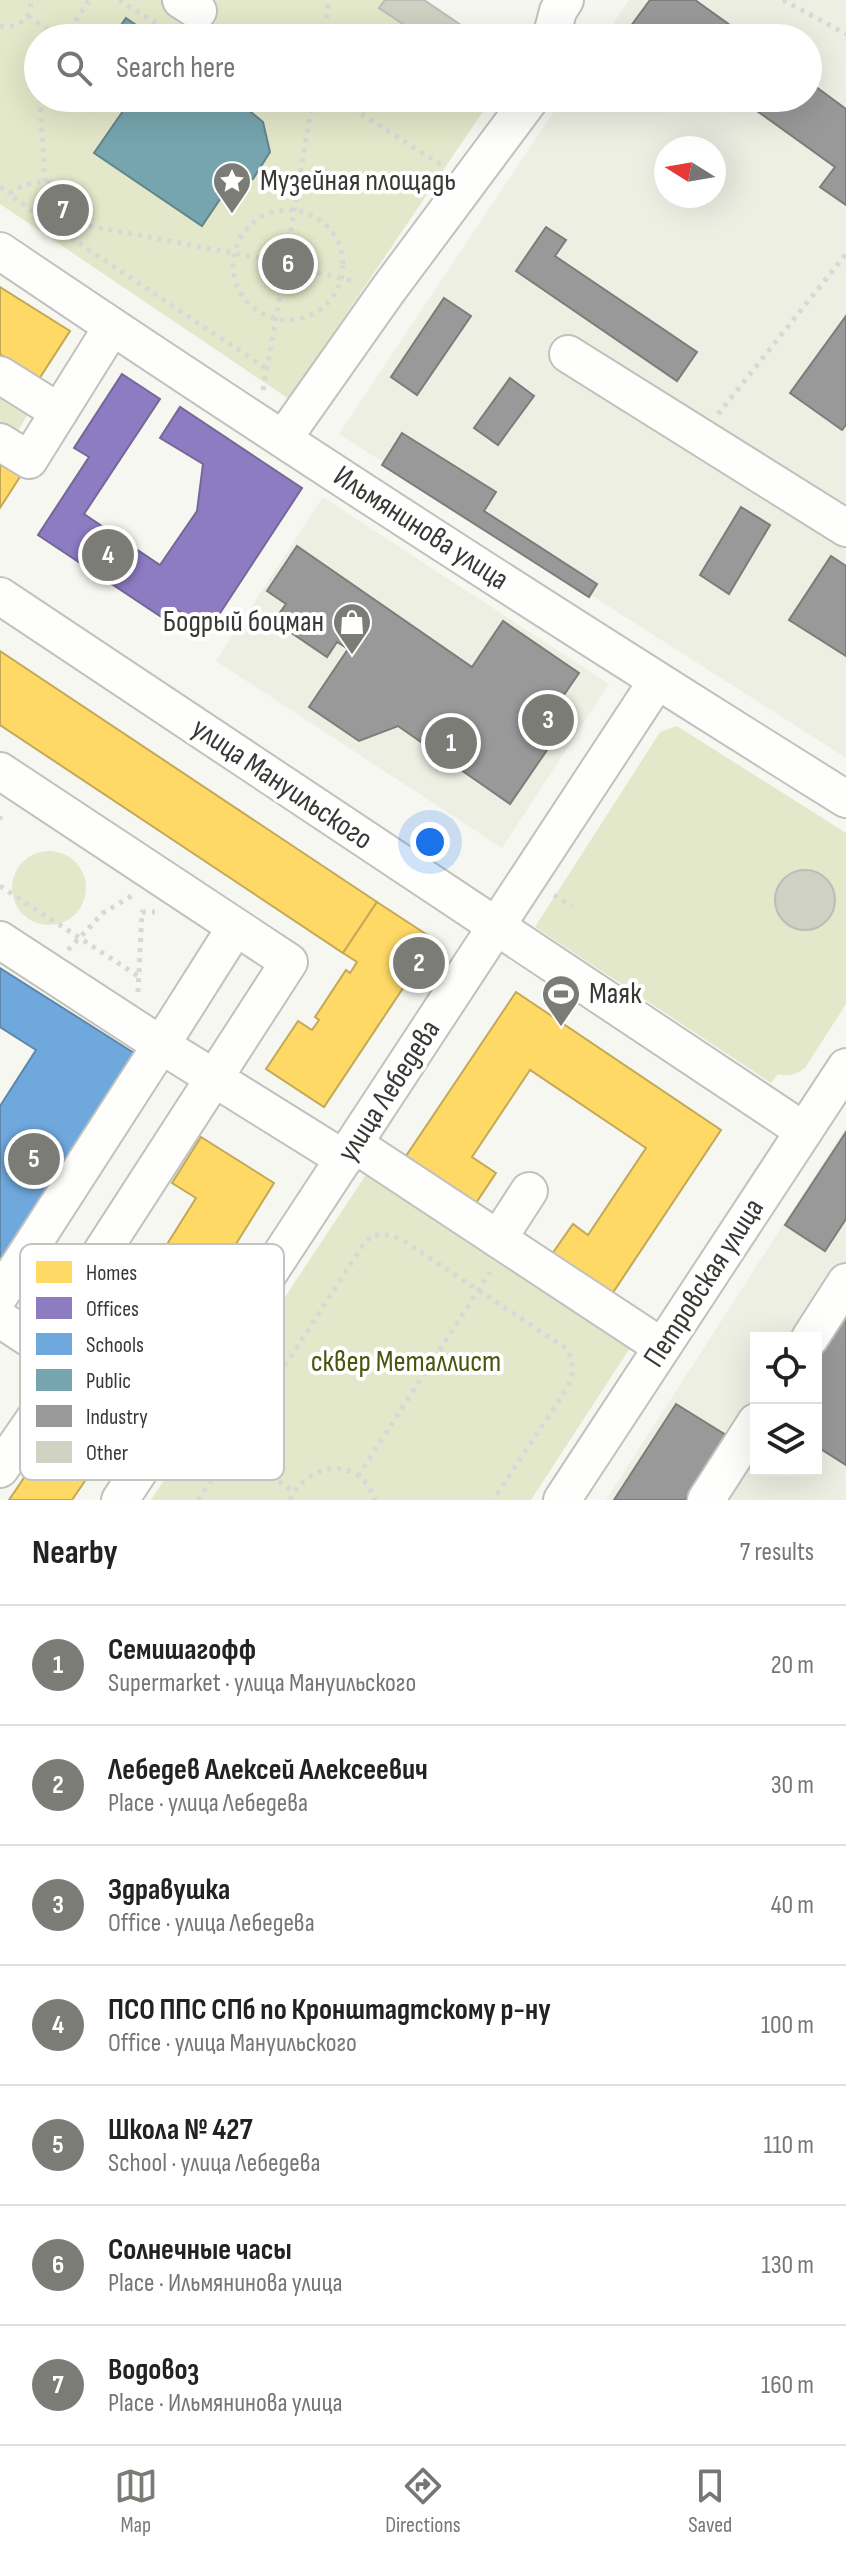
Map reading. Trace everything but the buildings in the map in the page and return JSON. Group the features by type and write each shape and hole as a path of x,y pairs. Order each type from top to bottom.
{"street":[{"path":"283,439 520,112"},
{"name":"Ильмянинова улица","path":"0,251 283,439 657,681 846,799"},
{"path":"0,442 29,460 112,327"},
{"path":"568,354 846,528"},
{"path":"0,375 59,412"},
{"name":"улица Мануильского","path":"0,596 804,1131"},
{"name":"улица Лебедева","path":"284,1260 349,1152 657,681"},
{"path":"0,771 289,962 108,1244"},
{"path":"29,1244 149,1037 235,928"},
{"path":"0,940 215,1079 349,1152 495,1254 662,1347"},
{"name":"Петровская улица","path":"562,1500 846,1067"},
{"path":"495,1254 529,1191"},
{"path":"0,1295 20,1260"},
{"path":"814,1332 846,1282"},
{"path":"0,1319 20,1332"},
{"path":"706,1500 750,1431"},
{"path":"0,1469 20,1439"},
{"name":"улица Лебедева","path":"120,1500 138,1480"}],"path":[{"path":"0,26 16,26 28,16 31,0"},
{"path":"72,24 89,0"},
{"path":"119,0 182,14"},
{"path":"325,24 329,0"},
{"path":"783,0 846,34"},
{"path":"28,16 40,24"},
{"path":"41,112 45,181"},
{"path":"289,241 311,112"},
{"path":"358,112 468,182"},
{"path":"9,194 32,181 45,181 61,188 75,203 79,215 74,240"},
{"path":"0,187 267,369"},
{"path":"42,217 61,188"},
{"path":"295,210 318,218 331,230 341,253 341,279 334,295 323,308 291,320 276,318 260,313 238,289 233,271 233,253 251,223 267,213 295,210"},
{"path":"79,224 265,259"},
{"path":"289,241 307,253 308,270 297,284 282,286 265,272 265,259 275,244 289,241"},
{"path":"700,436 846,254"},
{"path":"308,270 341,279"},
{"path":"262,394 282,286"},
{"path":"0,816 0,825"},
{"path":"49,972 103,913 136,893 150,871"},
{"path":"0,886 139,976"},
{"path":"546,890 572,907"},
{"path":"149,1037 139,976 142,912 152,914 186,895"},
{"path":"284,1368 363,1245 372,1235 394,1236 567,1349 573,1361 568,1387 493,1500"},
{"path":"358,1476 479,1290 495,1254"},
{"path":"290,1500 307,1476 321,1469 336,1468 358,1476 375,1500"},
{"path":"198,1500 211,1480"},
{"path":"276,1480 294,1492"}],"shaded area":[{"path":"629,0 846,0 846,758 339,434 554,112 822,112 822,24 613,24"},
{"path":"323,497 609,684 502,848 216,661"},
{"path":"846,1127 846,1500 606,1500"}],"green space":[{"name":"Музейная площадь","path":"0,0 385,0 380,7 404,24 24,24 24,112 483,112 289,399 0,204"},
{"path":"0,393 30,411 12,440 0,433"},
{"path":"677,726 846,833 846,1004 805,1068 792,1075 778,1074 771,1083 535,927 660,732"},
{"path":"49,851 63,854 75,862 83,874 86,888 83,902 75,914 63,922 49,925 35,922 23,914 15,902 12,888 15,874 23,862 35,854"},
{"name":"сквер Металлист","path":"367,1173 632,1345 531,1500 151,1500 164,1480 284,1480 284,1299"}],"place":[{"name":"Водовоз","path":"63,210"},
{"name":"Музейная площадь","path":"232,215"},
{"name":"Солнечные часы","path":"288,264"},
{"name":"ПСО ППС СПб по Кронштадтскому р-ну","path":"108,555"},
{"name":"Бодрый боцман","path":"352,656"},
{"name":"Здравушка","path":"548,720"},
{"name":"Семишагофф","path":"451,743"},
{"name":"Лебедев Алексей Алексеевич","path":"419,963"},
{"name":"Маяк","path":"561,1028"},
{"name":"Школа № 427","path":"34,1159"}]}
